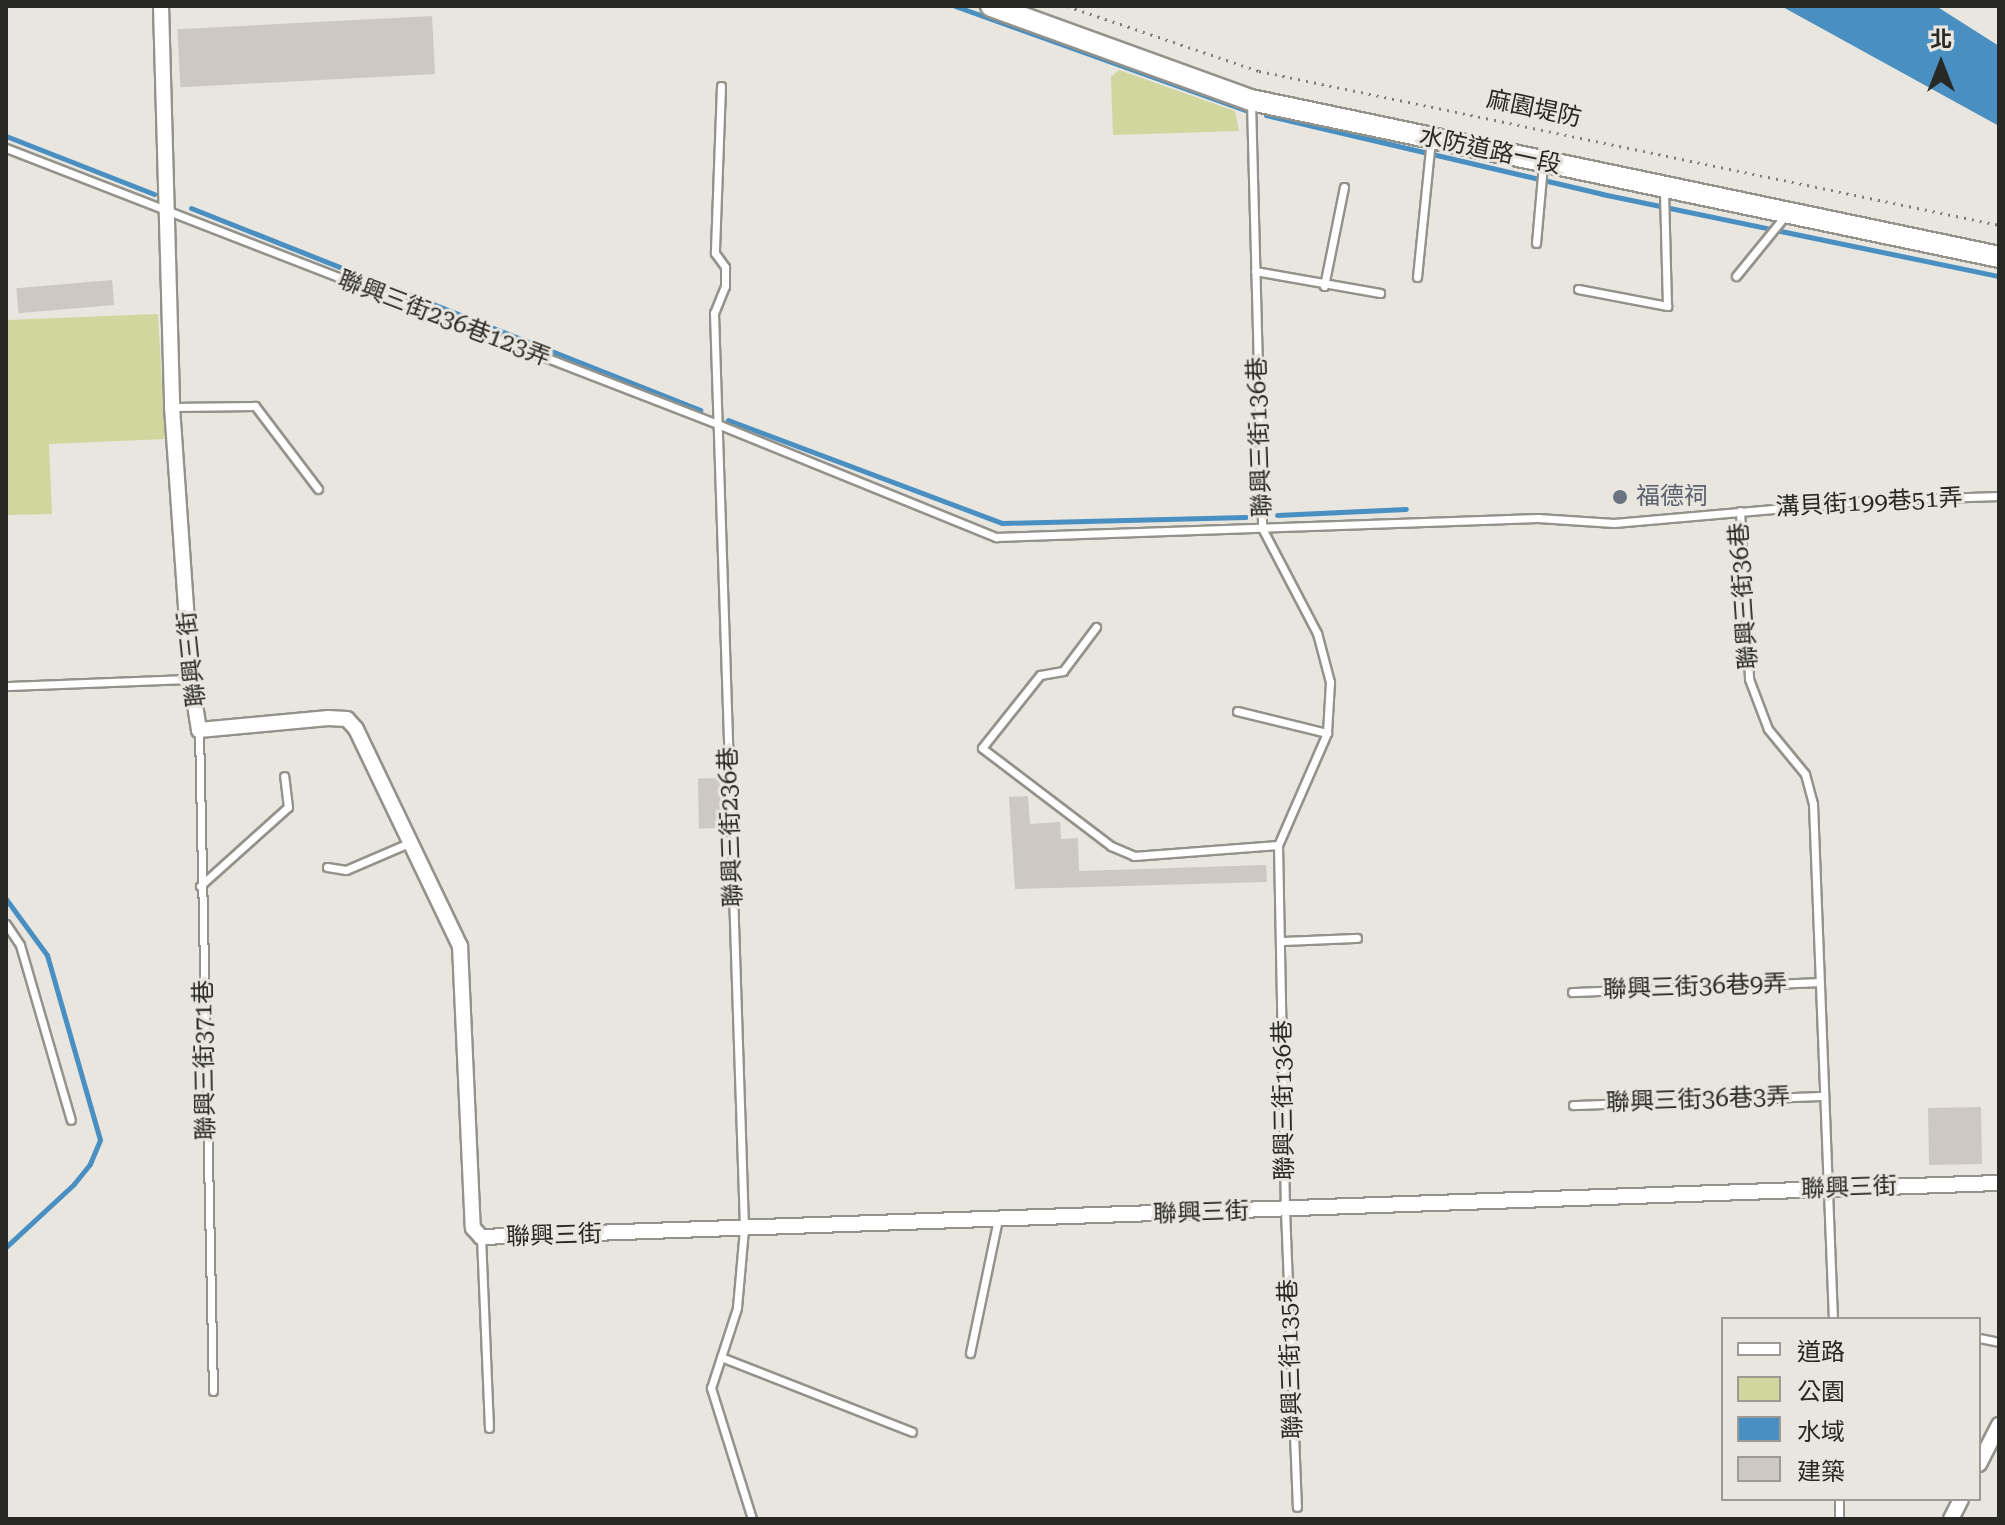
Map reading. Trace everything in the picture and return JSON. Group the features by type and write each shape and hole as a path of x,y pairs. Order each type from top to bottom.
{"street":[{"name":"聯興三街","path":"161,6 172,407 191,679 199,730 347,719 356,729 460,946 473,1228 481,1237 1999,1183"},
{"name":"水防道路一段","path":"991,6 1251,100 1543,167 1999,257"},
{"path":"1981,1460 1999,1425"},
{"path":"1951,1519 1960,1501"}],"lane":[{"name":"聯興三街236巷","path":"721,86 715,253 725,267 725,286 714,313 744,1229 737,1308 711,1388 752,1519"},
{"name":"聯興三街136巷","path":"1251,100 1262,528 1317,633 1330,682 1327,733 1278,845 1285,1210"},
{"path":"1417,277 1431,141"},
{"name":"聯興三街236巷123弄","path":"6,148 168,214 720,425"},
{"path":"1536,243 1543,167"},
{"path":"1324,286 1344,187"},
{"path":"1578,289 1667,306 1664,192"},
{"path":"1736,276 1784,217"},
{"path":"1255,271 1324,286 1380,293"},
{"path":"172,407 255,406 318,489"},
{"path":"720,425 996,537 1262,528"},
{"name":"溝貝街199巷51弄","path":"1740,511 1879,500 1999,496"},
{"name":"聯興三街36巷","path":"1262,528 1538,518 1614,523 1740,511 1749,679 1768,729 1805,774 1813,804 1833,1317"},
{"path":"1096,627 1063,671 1040,675 982,748 1111,846 1134,856 1278,845"},
{"path":"6,686 191,679"},
{"path":"1237,711 1327,733"},
{"name":"聯興三街371巷","path":"199,730 213,1391"},
{"path":"200,886 288,807 284,776"},
{"path":"327,867 346,870 409,843"},
{"path":"6,924 20,945 71,1120"},
{"path":"1281,941 1357,938"},
{"name":"聯興三街36巷9弄","path":"1572,992 1818,982"},
{"name":"聯興三街36巷3弄","path":"1573,1105 1824,1096"},
{"name":"聯興三街135巷","path":"1285,1210 1297,1507"},
{"path":"970,1353 998,1219"},
{"path":"481,1237 489,1428"},
{"path":"721,1357 912,1432"}],"path":[{"name":"麻園堤防","path":"1067,6 1259,71 1999,225"}],"green space":[{"path":"1119,70 1235,111 1239,131 1113,135 1111,77"},
{"path":"158,314 165,439 49,444 52,514 6,515 6,320"}],"water":[{"path":"1781,6 1936,6 1999,46 1999,126"}],"building":[{"path":"432,16 435,74 180,87 177,29"},
{"path":"112,280 114,305 19,313 16,288"},
{"path":"698,778 720,778 721,828 699,828"},
{"path":"1028,796 1030,824 1060,822 1061,839 1078,838 1079,871 1266,865 1267,882 1015,889 1009,797"},
{"path":"1981,1107 1982,1164 1929,1165 1928,1108"}],"waterway":[{"path":"955,6 1251,112"},
{"path":"1266,115 1602,194 1999,276"},
{"path":"6,136 154,194"},
{"path":"191,208 700,410"},
{"path":"728,420 1002,523 1246,517"},
{"path":"1277,515 1406,509"},
{"path":"6,899 47,955 100,1140 90,1164 74,1184 6,1247"}],"place":[{"name":"福德祠","path":"1620,497"}]}
